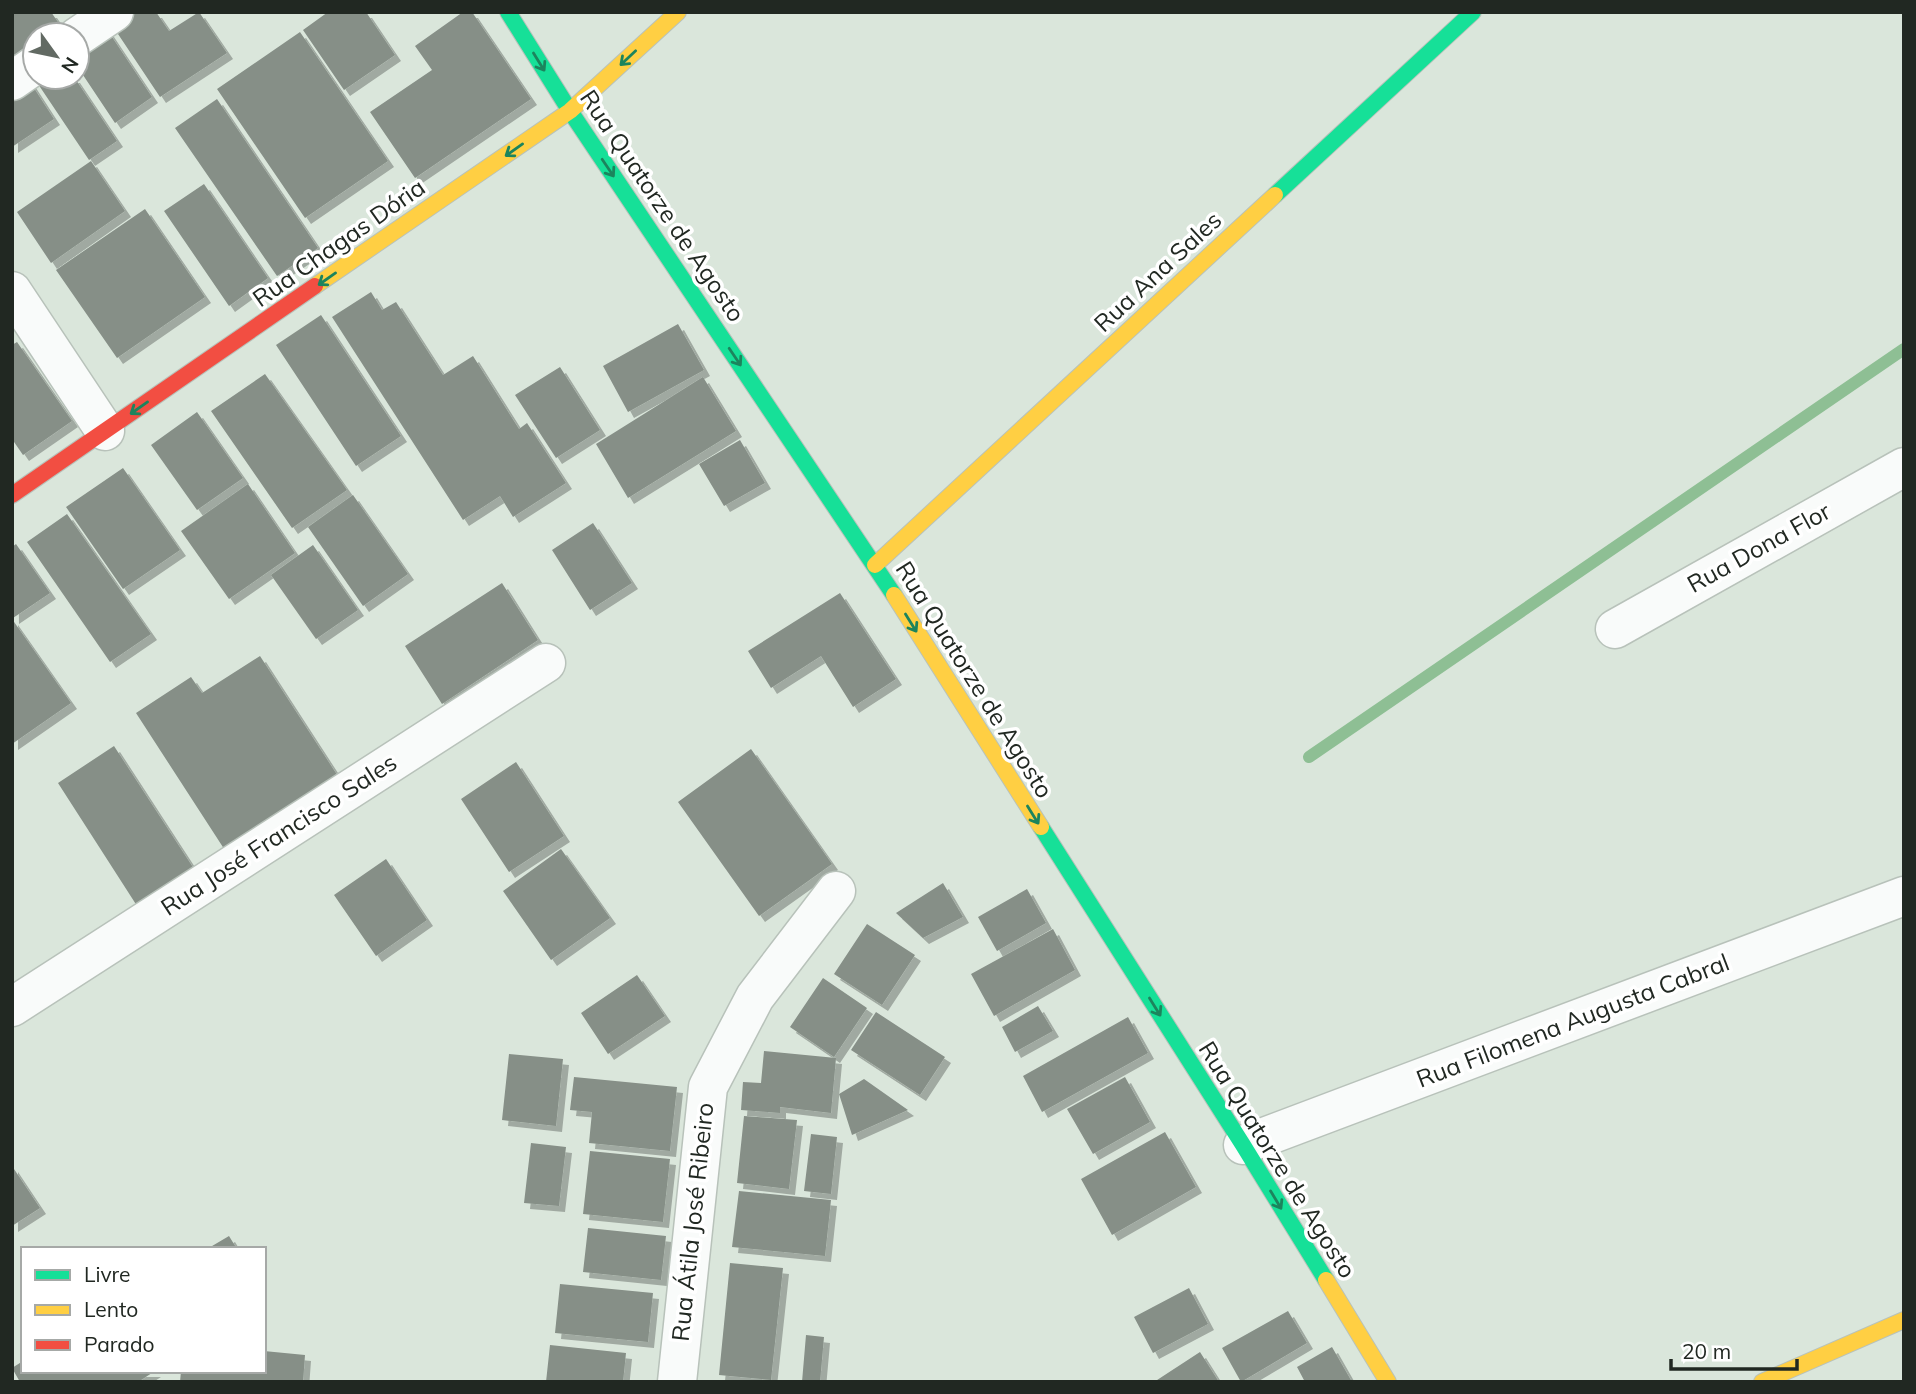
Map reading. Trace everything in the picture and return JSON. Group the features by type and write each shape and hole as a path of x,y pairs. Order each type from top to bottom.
{"street":[{"path":"91,28 114,12"},
{"name":"Rua Quatorze de Agosto","path":"508,12 570,111 875,565 1243,1145 1388,1382"},
{"name":"Rua Chagas Dória","path":"12,495 570,111 678,12"},
{"name":"Rua Ana Sales","path":"875,565 1473,12"},
{"path":"12,291 105,431"},
{"name":"Rua Dona Flor","path":"1615,629 1904,467"},
{"name":"Rua José Francisco Sales","path":"12,1007 546,663"},
{"name":"Rua Átila José Ribeiro","path":"677,1382 708,1087 755,997 836,891"},
{"name":"Rua Filomena Augusta Cabral","path":"1243,1145 1904,896"},
{"path":"1762,1382 1904,1320"}],"building":[{"path":"12,12 51,12 57,21 21,21 21,52 12,58"},
{"path":"131,12 156,12 169,31 199,12 227,53 160,97 112,25"},
{"path":"328,12 366,12 395,55 344,90 303,30"},
{"path":"463,12 472,12 531,99 415,178 370,112 432,70 415,46"},
{"path":"106,28 152,97 115,123 91,87 91,38"},
{"path":"300,32 388,161 305,218 217,89"},
{"path":"21,88 21,91 36,91 54,119 12,147 12,94"},
{"path":"43,91 83,91 117,141 89,160"},
{"path":"217,99 318,248 277,276 175,128"},
{"path":"91,161 125,211 51,263 17,212"},
{"path":"204,184 268,278 229,306 164,211"},
{"path":"145,209 205,297 117,358 56,270"},
{"path":"371,292 382,310 396,302 443,375 473,356 519,429 527,423 566,483 513,517 500,496 463,520 332,317"},
{"path":"321,315 401,436 356,466 276,345"},
{"path":"678,324 704,370 628,412 603,366"},
{"path":"17,342 72,421 23,455 12,439 12,345"},
{"path":"560,367 600,430 556,458 515,395"},
{"path":"265,374 347,490 292,528 211,411"},
{"path":"703,377 736,431 628,498 596,444"},
{"path":"197,412 243,478 197,510 151,445"},
{"path":"740,440 765,483 724,506 699,464"},
{"path":"123,468 180,550 123,589 66,507"},
{"path":"248,484 295,553 229,599 181,531"},
{"path":"353,495 408,574 363,606 308,527"},
{"path":"67,514 151,634 110,662 27,542"},
{"path":"593,523 632,583 590,610 552,550"},
{"path":"16,544 50,593 13,618 12,547"},
{"path":"313,545 358,610 316,639 271,575"},
{"path":"502,583 538,640 442,704 405,646"},
{"path":"840,593 896,679 853,707 821,656 771,688 748,651"},
{"path":"12,619 71,703 12,744"},
{"path":"260,656 343,784 230,858 136,713 191,677 202,693"},
{"path":"114,746 196,872 139,909 58,783"},
{"path":"751,749 832,864 759,916 678,802"},
{"path":"516,762 564,836 509,872 461,799"},
{"path":"561,849 610,918 551,960 503,891"},
{"path":"386,859 427,920 376,956 334,895"},
{"path":"943,883 963,917 923,938 896,913"},
{"path":"1027,889 1046,923 997,951 978,917"},
{"path":"867,924 915,955 882,1005 834,974"},
{"path":"1053,929 1075,970 994,1016 971,974"},
{"path":"637,975 665,1016 608,1054 581,1013"},
{"path":"823,978 867,1008 834,1057 790,1027"},
{"path":"1038,1006 1053,1031 1015,1052 1002,1027"},
{"path":"876,1012 945,1057 920,1095 851,1050"},
{"path":"1128,1017 1148,1053 1042,1112 1023,1076"},
{"path":"764,1051 836,1058 831,1113 780,1107 780,1113 741,1110 743,1082 761,1083"},
{"path":"509,1054 563,1059 556,1126 502,1120"},
{"path":"574,1077 677,1087 670,1151 589,1143 592,1112 570,1110"},
{"path":"1125,1077 1150,1122 1093,1154 1067,1109"},
{"path":"864,1079 908,1110 852,1135 839,1094"},
{"path":"744,1116 797,1120 789,1189 737,1183"},
{"path":"1165,1132 1196,1187 1112,1235 1081,1179"},
{"path":"811,1134 837,1137 831,1194 804,1191"},
{"path":"531,1143 566,1147 559,1206 524,1203"},
{"path":"590,1151 670,1159 663,1222 583,1214"},
{"path":"12,1166 40,1208 12,1226"},
{"path":"739,1191 831,1200 825,1256 732,1247"},
{"path":"588,1228 666,1236 661,1280 583,1272"},
{"path":"229,1236 236,1247 210,1247"},
{"path":"730,1263 783,1268 771,1380 719,1375"},
{"path":"560,1284 653,1293 648,1342 555,1333"},
{"path":"1189,1288 1208,1324 1153,1353 1134,1317"},
{"path":"1288,1311 1307,1343 1241,1382 1222,1348"},
{"path":"806,1335 824,1337 820,1382 802,1382"},
{"path":"550,1345 626,1353 623,1382 546,1382"},
{"path":"1332,1347 1352,1382 1305,1382 1297,1367"},
{"path":"266,1351 305,1355 303,1382 180,1382 181,1373 266,1373"},
{"path":"1200,1352 1219,1382 1154,1382"},
{"path":"21,1362 21,1373 152,1373 138,1382 20,1382 12,1368"}],"waterway":[{"path":"1309,757 1904,349"}],"traffic: fast":[{"path":"508,12 570,111 894,595"},
{"path":"1275,195 1473,12"},
{"path":"1041,827 1326,1280"}],"traffic: slow":[{"path":"315,286 570,111 678,12"},
{"path":"875,565 1275,195"},
{"path":"894,595 1041,827"},
{"path":"1326,1280 1388,1382"},
{"path":"1762,1382 1904,1320"}],"traffic: jam":[{"path":"12,495 315,286"}]}
